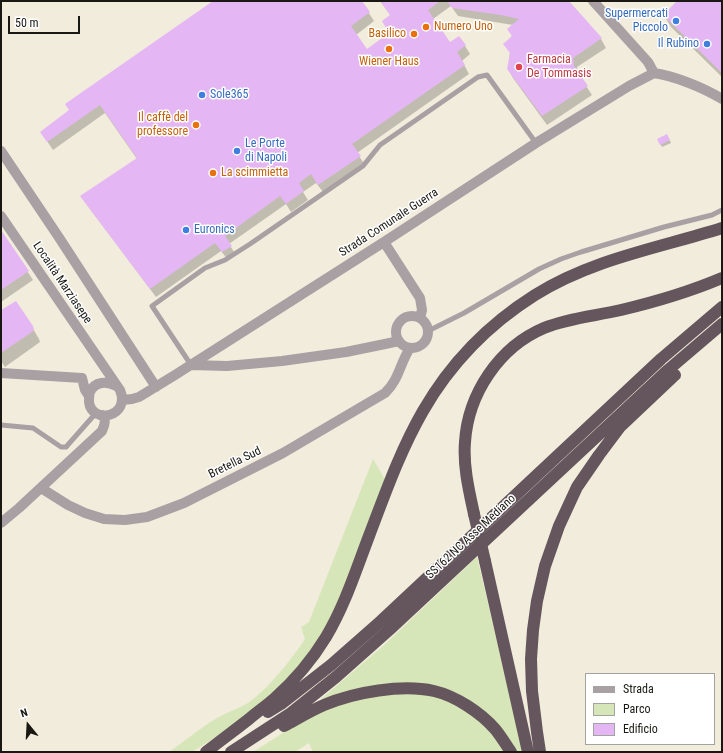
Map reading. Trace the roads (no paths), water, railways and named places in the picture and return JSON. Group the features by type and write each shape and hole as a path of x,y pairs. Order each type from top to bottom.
{"highway":[{"path":"207,752 273,700 292,682 310,661 326,638 348,593 386,491 408,439 440,383 471,346 517,307 535,295 576,273 606,262 722,228"},
{"path":"528,752 468,485 464,442 467,421 474,401 481,386 492,369 506,353 517,344 543,329 576,318 621,310 663,299 722,278"},
{"name":"SS162 NC Asse Mediano","path":"207,752 281,704 359,640 392,611 661,359 722,307"},
{"name":"SS162 NC Asse Mediano","path":"231,752 290,713 336,677 395,625 668,370 722,324"},
{"path":"540,752 532,691 531,659 533,630 537,601 545,566 559,526 577,487 620,427 713,339 722,328"},
{"path":"242,752 304,715 324,705 349,696 382,690 408,688 435,691 458,700 478,713 496,730 511,752"}],"street":[{"path":"593,1 648,62 654,73 681,80 722,99"},
{"name":"Strada Comunale Guerra","path":"122,400 139,397 156,387 536,143 629,86 654,73"},
{"path":"1,151 156,387"},
{"name":"Località Marziasepe","path":"1,216 116,386"},
{"path":"384,242 420,298 422,310 420,318"},
{"path":"415,316 424,322 427,326 428,332 424,342 410,348 398,341 396,329 397,324 405,317 415,316"},
{"path":"191,365 227,366 282,362 346,352 398,341"},
{"name":"Bretella Sud","path":"41,488 68,505 85,513 104,519 126,520 147,517 166,511 283,454 385,393 394,384 402,362 410,348"},
{"path":"100,384 102,364"},
{"path":"1,373 82,378 85,390 89,396 90,405 104,417 105,422 102,431 1,523"},
{"path":"89,396 93,388 108,382 120,390 122,400 119,409 112,414 99,414"}],"lane":[{"path":"191,365 152,306 204,268 225,260 250,244 362,166 380,145 478,77 487,75 536,143"},
{"path":"428,332 464,313 539,269 561,259 664,227 712,215 722,210"},
{"path":"1,425 33,428 61,448 66,447 99,414"}],"place":[{"name":"Supermercati Piccolo","path":"676,21"},
{"name":"Numero Uno","path":"426,27"},
{"name":"Basilico","path":"414,34"},
{"name":"Il Rubino","path":"707,44"},
{"name":"Wiener Haus","path":"389,49"},
{"name":"Farmacia De Tommasis","path":"519,67"},
{"name":"Sole365","path":"202,95"},
{"name":"Il caffè del professore","path":"196,125"},
{"name":"Le Porte di Napoli","path":"237,151"},
{"name":"La scimmietta","path":"213,173"},
{"name":"Euronics","path":"186,230"}]}
